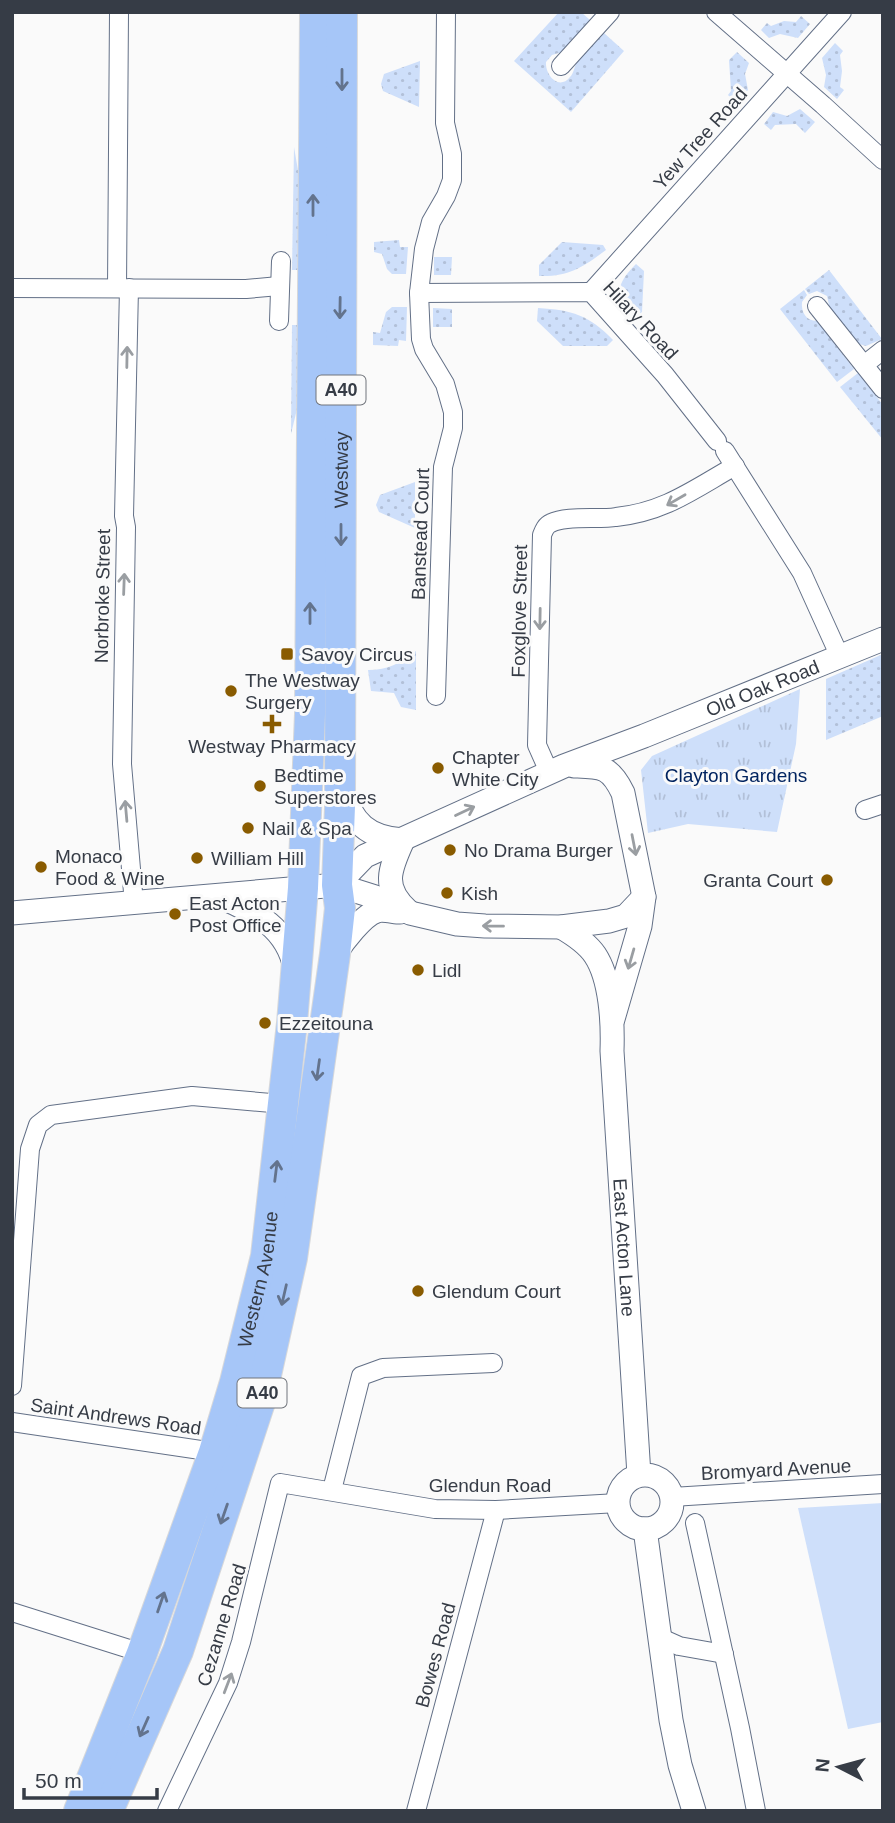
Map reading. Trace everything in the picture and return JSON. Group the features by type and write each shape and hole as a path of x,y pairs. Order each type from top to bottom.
{"highway":[{"name":"Westway","path":"306,804 310,714 315,12"},
{"name":"Westway","path":"337,885 342,12"},
{"name":"Western Avenue","path":"79,1811 142,1653 214,1452 266,1256 296,974 306,804"},
{"name":"Western Avenue","path":"108,1811 178,1651 260,1402 292,1258 335,954 340,908 337,885"}],"street":[{"name":"Norbroke Street","path":"119,12 126,527 122,764 134,904"},
{"name":"Banstead Court","path":"436,696 443,467 453,428 453,412 445,384 421,339 419,293 424,249 431,222 452,180 452,153 445,123 446,12"},
{"path":"561,66 610,12"},
{"path":"716,12 883,160"},
{"name":"Yew Tree Road","path":"591,292 842,12"},
{"path":"279,321 281,261"},
{"path":"12,288 246,289 279,286"},
{"name":"Hilary Road","path":"419,293 591,292 657,367 726,453 802,573 840,657"},
{"path":"817,306 883,389"},
{"path":"864,365 883,350"},
{"name":"Foxglove Street","path":"556,769 537,745 542,535 545,528 562,520 616,517 667,506 726,453"},
{"name":"Old Oak Road","path":"337,885 365,856 556,769 883,639"},
{"path":"335,954 366,918 377,911 411,913 457,924 561,927 626,916 644,897 623,793 625,760 644,736"},
{"name":"Old Oak Road","path":"556,769 605,768 616,779 623,793"},
{"path":"339,769 345,800 357,821 374,835 385,839 403,839 391,868 391,888 396,900 411,913"},
{"path":"865,810 883,804"},
{"path":"12,914 337,885 375,897 411,913"},
{"path":"219,897 260,915 277,930 290,949 296,974"},
{"name":"East Acton Lane","path":"639,1475 612,1051 613,1020 640,926 644,897"},
{"name":"East Acton Lane","path":"561,927 594,953 601,967 613,1020"},
{"path":"12,1387 30,1149 38,1125 51,1115 192,1096 283,1104"},
{"path":"332,1490 362,1376 383,1368 493,1363"},
{"name":"Saint Andrews Road","path":"12,1422 214,1452"},
{"path":"639,1475 656,1477 669,1489 672,1497 669,1515 655,1527 637,1528 623,1519 618,1503 621,1488 639,1475"},
{"name":"Glendun Road","path":"280,1483 435,1509 496,1510 618,1503"},
{"name":"Cezanne Road","path":"167,1811 228,1683 280,1483"},
{"name":"Bromyard Avenue","path":"672,1497 883,1484"},
{"name":"Bowes Road","path":"416,1811 496,1510"},
{"path":"695,1523 756,1811"},
{"path":"645,1529 671,1720 680,1765 694,1811"},
{"path":"12,1612 142,1653"},
{"path":"661,1638 679,1646 724,1654"}],"green space":[{"path":"559,12 581,12 590,20 562,52 552,55 546,62 550,76 557,82 566,81 577,62 604,33 624,51 571,112 514,61"},
{"path":"801,16 810,24 798,38 780,34 769,38 761,30 767,23 771,26 784,21 796,22"},
{"path":"835,43 843,51 840,55 840,87 844,90 837,99 824,87 826,75 822,58"},
{"path":"737,52 749,63 745,74 748,90 736,103 728,95 731,91 729,60"},
{"path":"420,61 419,107 383,91 381,84 384,74"},
{"path":"800,109 815,122 805,133 796,124 775,125 771,130 764,124 773,112 787,116"},
{"path":"294,147 300,182 299,270 292,270"},
{"path":"399,240 400,247 408,247 406,274 392,274 387,269 382,254 374,252 374,242"},
{"path":"562,242 603,245 606,250 575,270 559,275 539,276 539,265"},
{"path":"434,257 452,257 451,275 434,275"},
{"path":"636,264 644,271 642,312 635,319 624,304 620,292 624,279"},
{"path":"829,270 882,339 866,346 856,343 830,310 827,296 817,291 809,294 805,289"},
{"path":"804,290 807,295 802,302 805,315 817,321 854,369 837,382 780,309"},
{"path":"392,307 407,307 406,341 399,340 398,346 373,345 373,332 380,333 386,312"},
{"path":"433,308 452,309 452,327 433,327"},
{"path":"538,308 579,315 588,319 613,340 607,346 563,346 537,321"},
{"path":"292,325 299,325 298,405 291,434"},
{"path":"858,373 883,405 883,440 840,387"},
{"path":"415,482 415,528 379,512 376,505 380,495"},
{"path":"416,651 416,710 401,707 394,693 371,691 368,670 394,665"},
{"path":"883,654 883,716 826,740 826,679"},
{"name":"Clayton Gardens","path":"800,689 796,744 777,832 688,824 648,833 641,770 652,756"},
{"path":"883,1503 883,1722 848,1729 798,1508"}],"place":[{"name":"Savoy Circus","path":"287,654"},
{"name":"The Westway Surgery","path":"231,691"},
{"name":"Westway Pharmacy","path":"272,724"},
{"name":"Chapter White City","path":"438,768"},
{"name":"Bedtime Superstores","path":"260,786"},
{"name":"Nail & Spa","path":"248,828"},
{"name":"No Drama Burger","path":"450,850"},
{"name":"William Hill","path":"197,858"},
{"name":"Monaco Food & Wine","path":"41,867"},
{"name":"Granta Court","path":"827,880"},
{"name":"Kish","path":"447,893"},
{"name":"East Acton Post Office","path":"175,914"},
{"name":"Lidl","path":"418,970"},
{"name":"Ezzeitouna","path":"265,1023"},
{"name":"Glendum Court","path":"418,1291"}]}
